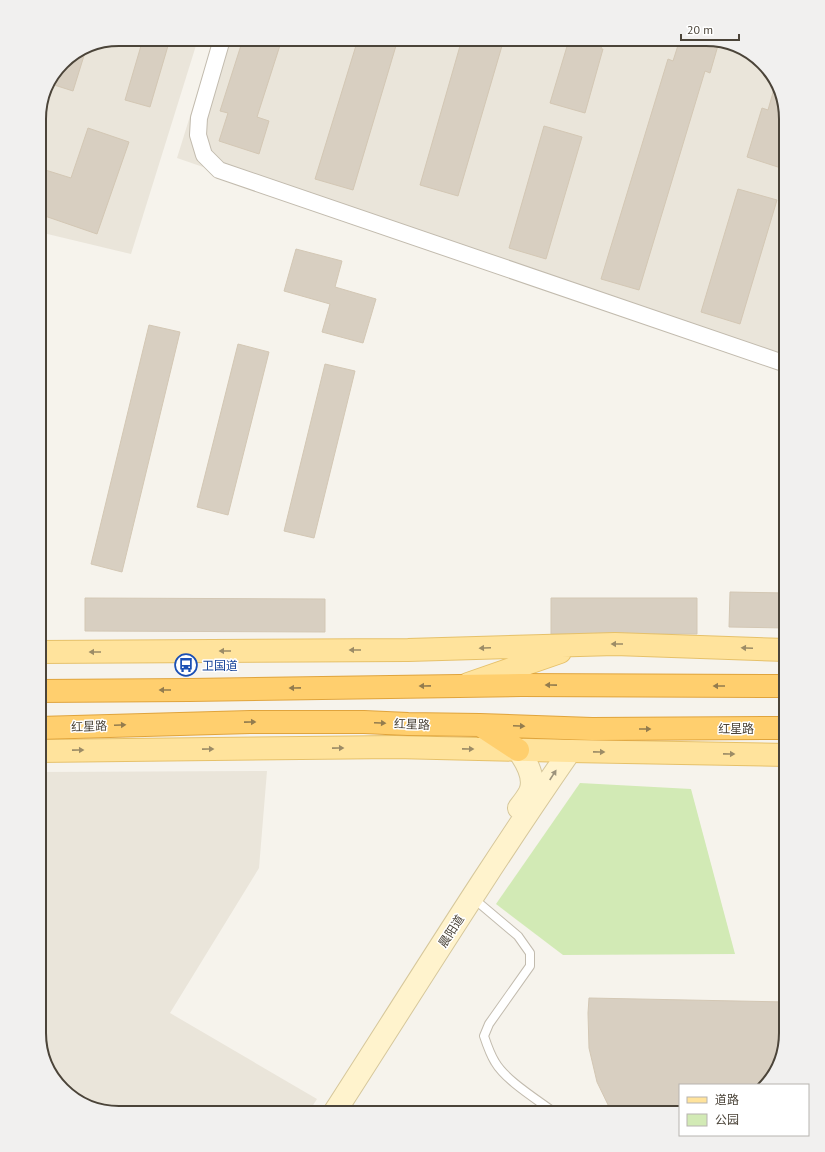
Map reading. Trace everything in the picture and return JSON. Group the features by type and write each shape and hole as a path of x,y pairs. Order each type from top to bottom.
{"highway":[{"path":"46,691 464,686 520,666 581,686 779,686"},
{"name":"红星路","path":"46,728 250,722 364,722 592,729 779,728"},
{"path":"480,725 518,750"}],"main road":[{"path":"46,652 400,650 520,666 580,645 615,644 779,650"},
{"path":"570,752 592,729"},
{"path":"46,751 395,747 570,752 779,755"},
{"name":"晨阳道","path":"338,1106 469,895 530,791 531,784 528,765 518,750"},
{"name":"晨阳道","path":"328,1106 469,895 570,752"}],"street":[{"path":"220,46 199,118 198,135 204,155 219,170 779,362"}],"lane":[{"path":"469,895 518,936 530,953 530,966 489,1024 484,1036 495,1063 506,1077 545,1106"}],"shaded area":[{"path":"115,46 196,46 131,254 46,234 46,115 48,100 56,83 67,67 79,58 100,48"},
{"path":"212,46 710,46 729,50 742,56 758,67 769,83 777,100 779,119 779,367 177,158"},
{"path":"267,771 259,868 170,1013 317,1099 312,1106 105,1105 79,1094 64,1081 56,1069 48,1052 46,1033 46,772"}],"green space":[{"path":"580,783 691,789 735,954 563,955 496,904"}],"building":[{"path":"141,46 168,46 150,107 125,100"},
{"path":"241,46 280,46 257,117 269,121 259,154 219,141 228,113 220,111"},
{"path":"356,46 396,46 353,190 315,179"},
{"path":"460,46 502,46 458,196 420,185"},
{"path":"567,46 602,46 601,49 603,49 585,113 550,103"},
{"path":"678,46 718,47 710,73 705,71 639,290 601,279 668,59 673,61"},
{"path":"84,55 73,91 55,85 67,67"},
{"path":"773,92 777,100 779,119 779,167 747,157 762,108 768,110"},
{"path":"544,126 582,137 546,259 509,248"},
{"path":"88,128 129,142 97,234 46,216 46,170 71,178"},
{"path":"738,189 777,200 740,324 701,312"},
{"path":"296,249 342,261 335,287 376,299 363,343 322,332 330,304 284,291"},
{"path":"149,325 180,332 122,572 91,564"},
{"path":"238,344 269,352 228,515 197,507"},
{"path":"325,364 355,371 314,538 284,531"},
{"path":"730,592 779,593 779,628 729,627"},
{"path":"85,598 325,599 325,632 85,631"},
{"path":"551,598 697,598 697,634 551,634"},
{"path":"589,998 779,1002 779,1033 777,1052 769,1069 759,1084 679,1084 679,1106 609,1106 597,1082 589,1048"}],"place":[{"name":"卫国道","path":"186,665"}]}
